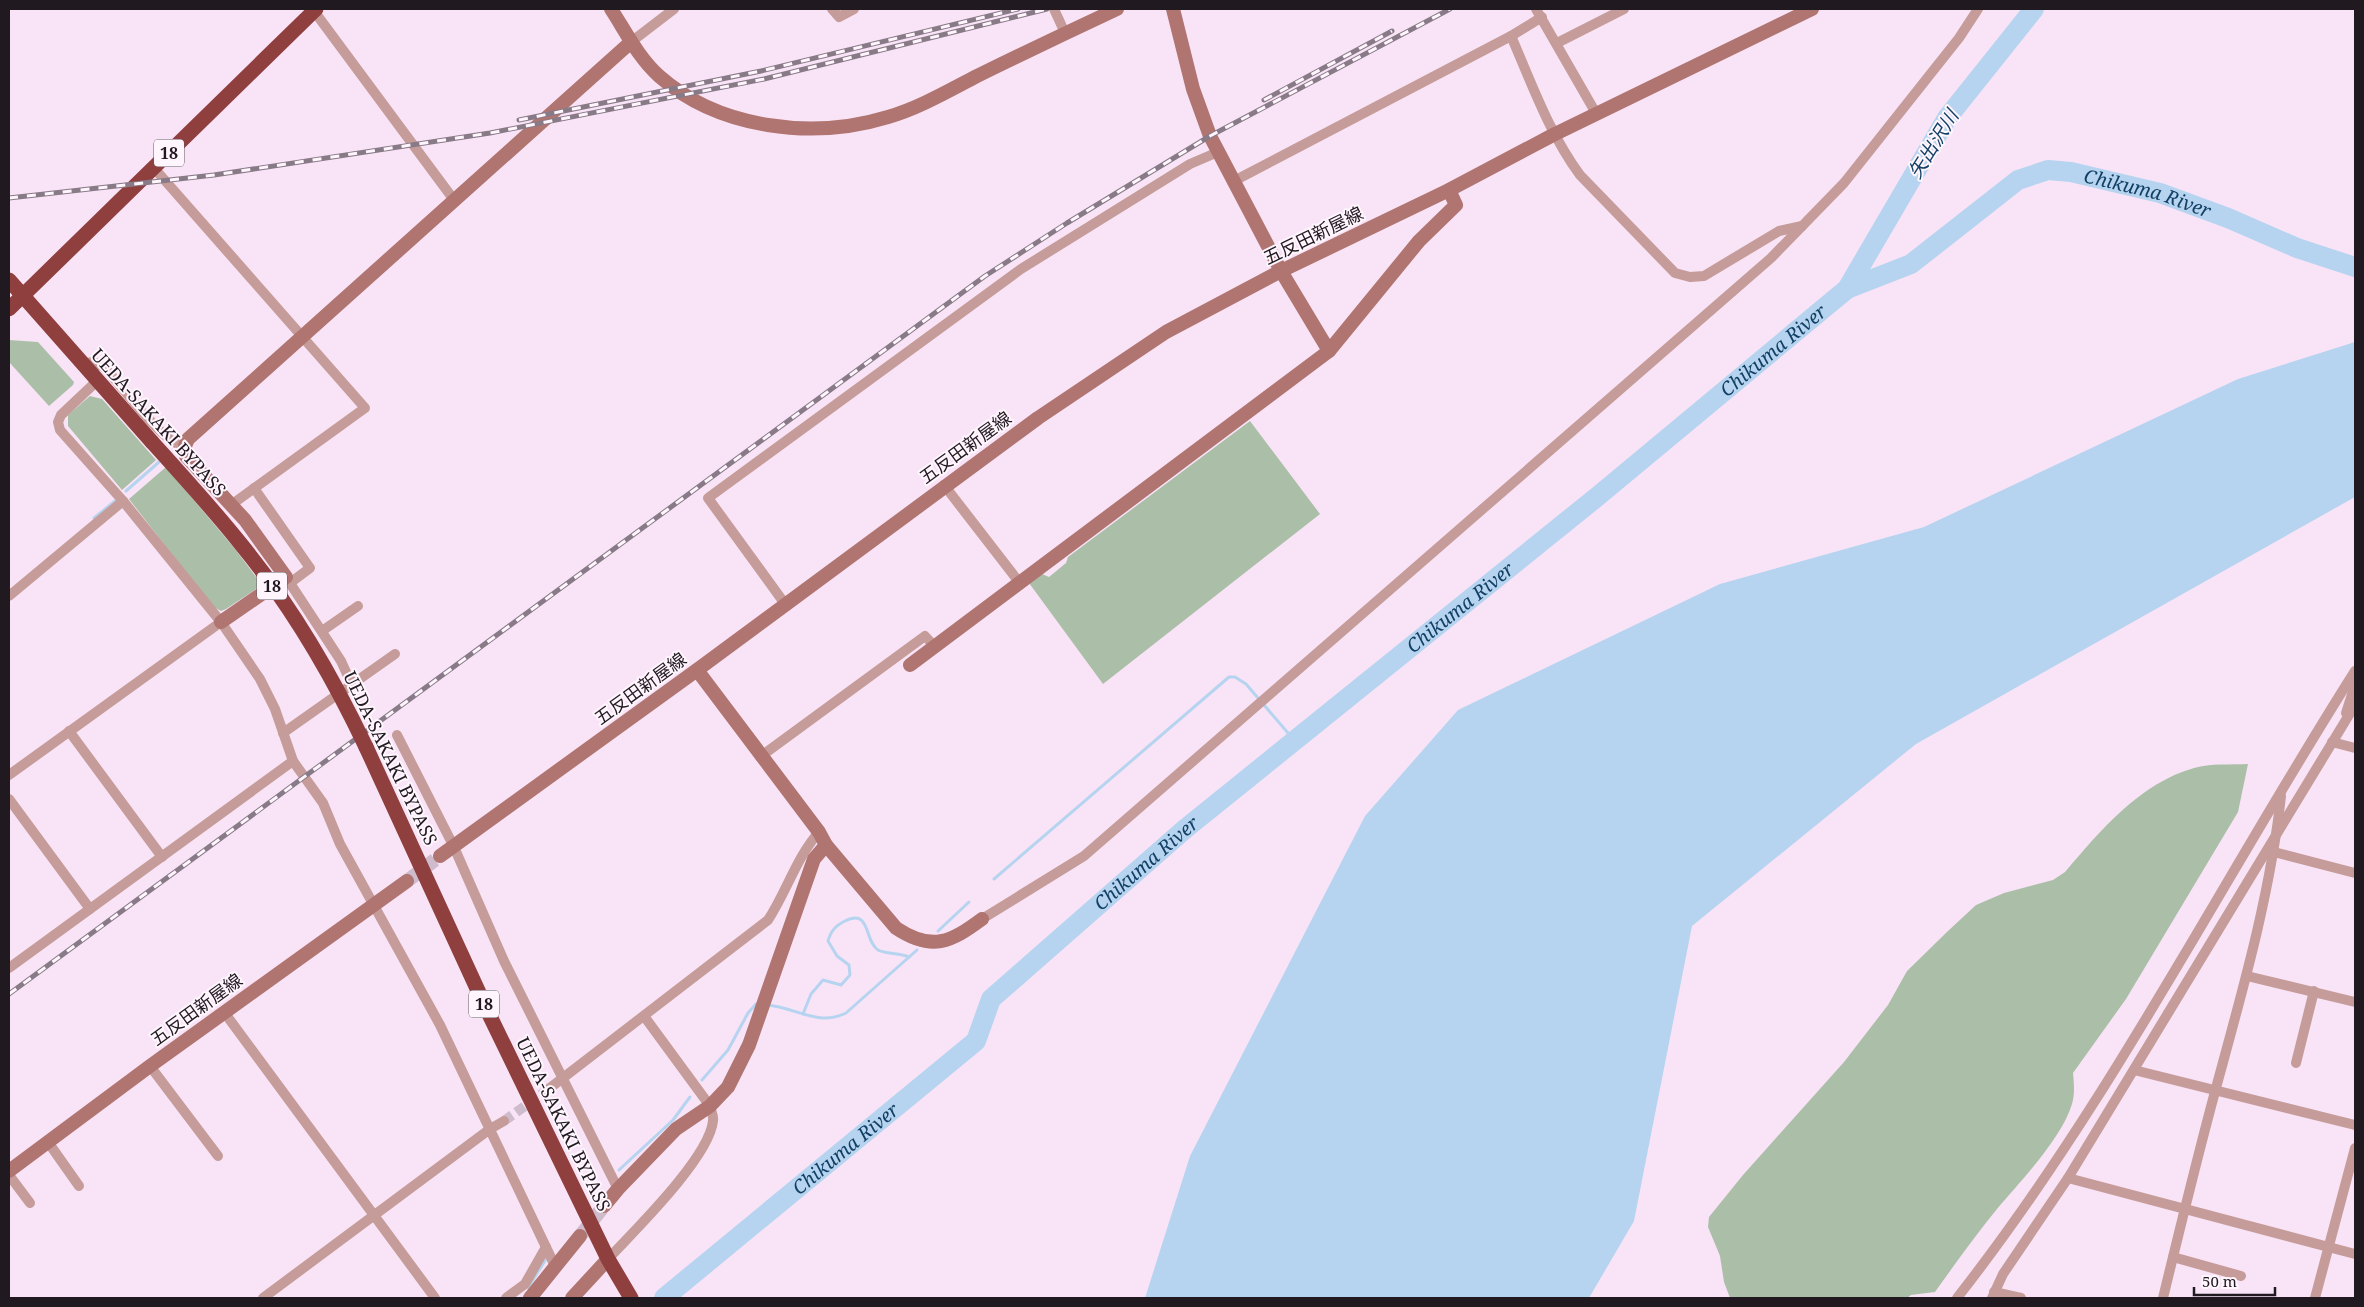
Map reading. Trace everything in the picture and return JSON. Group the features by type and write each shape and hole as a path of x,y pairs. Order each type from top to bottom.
{"highway":[{"name":"18","path":"9,309 315,10"},
{"name":"18","path":"9,280 21,296"},
{"name":"UEDA-SAKAKI BYPASS","path":"21,296 242,544 288,608 322,662 366,747 486,1008 608,1259 631,1298"}],"street":[{"path":"611,9 631,42 659,75 692,100 711,108 769,125 818,127 858,124 901,113 1117,9"},
{"path":"352,685 341,661 288,580 231,505 186,456 185,446 188,439 631,42 674,9"},
{"path":"832,9 839,17 854,9"},
{"path":"1054,9 1065,33"},
{"path":"1173,9 1193,89 1218,152 1232,182 1281,271 1329,351"},
{"path":"1557,44 1624,9"},
{"name":"五反田新屋線","path":"440,856 697,670 944,485 1084,385 1166,332 1281,271 1449,190 1553,135 1812,9"},
{"path":"697,670 819,832 826,845 896,928 909,936 930,943 946,941 964,932 1084,856 1771,258 1828,201 1881,138 1978,9"},
{"path":"315,10 454,200"},
{"path":"1232,182 1511,36 1539,13 1597,115"},
{"path":"1511,36 1553,135 1580,175 1675,273 1682,276 1704,276 1778,231 1802,226"},
{"path":"785,604 708,498 1021,269 1190,164 1218,152"},
{"path":"154,168 365,408 231,505"},
{"path":"910,665 1329,351 1418,241 1456,205 1449,190"},
{"path":"82,364 93,362 104,367 165,437 179,446 185,446"},
{"path":"97,381 61,415 58,422 60,430 123,501 221,622 260,679 275,709 293,762 323,802 336,837 440,1025 555,1266"},
{"path":"944,485 1019,582"},
{"path":"9,775 221,622 310,568 254,488"},
{"path":"9,596 123,501"},
{"path":"322,631 358,606"},
{"path":"760,756 925,636 934,647"},
{"path":"282,733 395,654"},
{"path":"1957,1298 2052,1170 2142,1027 2355,671"},
{"path":"2341,726 2355,685"},
{"path":"2021,1298 1993,1295 2003,1274 2068,1178 2355,705"},
{"path":"69,731 162,857"},
{"path":"397,735 454,847 504,961 618,1189"},
{"path":"2332,742 2355,748"},
{"path":"9,968 293,762"},
{"path":"2162,1298 2215,1090 2247,976 2274,852 2281,792"},
{"path":"9,798 90,909"},
{"path":"546,1091 768,920 806,847 819,832"},
{"path":"604,1206 676,1129 710,1106 728,1087 748,1045 764,1004 814,859 826,845"},
{"path":"2274,852 2355,873"},
{"name":"五反田新屋線","path":"9,1171 224,1012 407,881"},
{"path":"2247,976 2355,1002"},
{"path":"2296,1063 2314,991"},
{"path":"224,1012 435,1298"},
{"path":"572,1298 671,1191 694,1160 707,1138 713,1122 710,1106 644,1016"},
{"path":"150,1066 218,1156"},
{"path":"2134,1070 2355,1126"},
{"path":"263,1298 490,1129 504,1121"},
{"path":"48,1142 79,1186"},
{"path":"2315,1298 2355,1148"},
{"path":"9,1175 30,1203"},
{"path":"2068,1178 2355,1254"},
{"path":"530,1298 580,1236"},
{"path":"506,1298 525,1284 546,1247"},
{"path":"2173,1257 2242,1276"}],"green space":[{"path":"9,340 38,342 74,382 73,385 49,406 9,362"},
{"path":"90,396 102,399 156,460 122,490 68,426 68,415"},
{"path":"1250,421 1320,514 1103,684 1029,583 1042,574 1049,577 1066,563 1068,557"},
{"path":"166,467 235,549 262,585 226,609 221,611 212,606 129,499"},
{"path":"2248,764 2238,812 2126,999 2073,1073 2073,1100 2067,1117 2059,1131 2028,1173 1981,1229 1935,1292 1911,1295 1907,1298 1730,1298 1724,1282 1720,1256 1708,1227 1709,1217 1743,1175 1844,1062 1888,1005 1907,971 1976,905 2004,893 2053,880 2065,872 2122,810 2156,785 2174,775 2200,766"}],"water":[{"path":"2355,342 2355,497 1916,744 1692,926 1634,1221 1589,1298 1145,1298 1190,1156 1365,816 1458,710 1720,584 1924,527 2238,379"}],"waterway":[{"name":"矢出沢川","path":"1847,289 1947,118 2034,9"},
{"name":"Chikuma River","path":"664,1298 976,1041 991,999 1185,829 1598,496 1847,289 1911,264 2018,180 2048,170 2071,172 2160,193 2228,218 2297,248 2355,267"},
{"path":"126,491 159,462"},
{"path":"94,518 115,501"},
{"path":"994,879 1229,677 1235,677 1246,684 1294,740"},
{"path":"938,931 969,902"},
{"path":"803,1014 811,994 823,980 841,985 850,975 849,965 837,956 828,941 834,929 845,921 853,918 863,922 874,946 878,950 909,957"},
{"path":"767,1005 816,1017 836,1017 846,1013 917,950"},
{"path":"702,1080 728,1050 748,1013 756,1004 758,1005"},
{"path":"619,1170 673,1120 690,1097"},
{"path":"528,1288 546,1259"}],"tunnel":[{"path":"407,881 440,856"},
{"path":"504,1121 546,1091"},
{"path":"580,1236 604,1206"}],"railway":[{"path":"519,120 761,71 1018,9"},
{"path":"9,198 214,175 490,133 764,79 1047,9"},
{"path":"9,994 985,276 1067,223 1210,136 1450,9"},
{"path":"1264,100 1392,31"}]}
